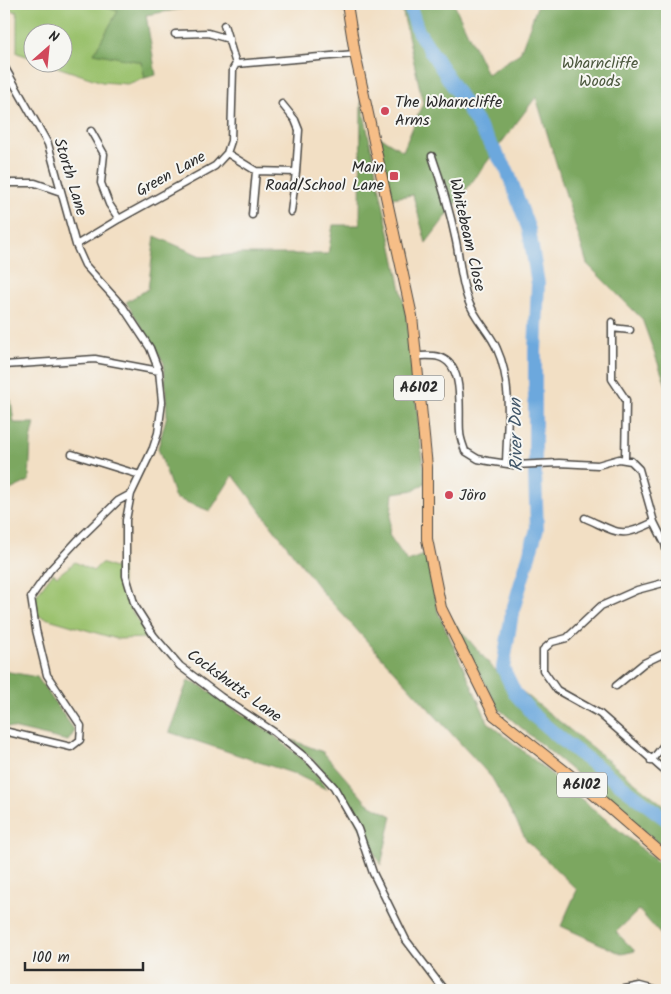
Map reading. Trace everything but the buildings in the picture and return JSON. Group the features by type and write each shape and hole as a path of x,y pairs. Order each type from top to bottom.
{"main road":[{"name":"A6102","path":"347,4 412,316 427,467 427,540 441,608 494,715 584,787 667,858"}],"street":[{"path":"224,25 236,64 356,54"},
{"path":"175,34 208,33 229,39"},
{"name":"Green Lane","path":"76,245 119,218 216,166 227,154 231,141 233,69 236,64"},
{"name":"Storth Lane","path":"4,66 48,144 76,245"},
{"path":"282,104 295,120 299,130 291,212"},
{"path":"91,131 104,154 101,183 109,204 119,218"},
{"path":"227,154 256,171 296,172"},
{"name":"Whitebeam Close","path":"432,156 440,178 456,241 463,282 469,302 498,350 508,400 506,463"},
{"path":"252,215 256,171"},
{"path":"4,183 35,183 60,192"},
{"path":"76,245 85,265 123,306 150,348 160,372"},
{"path":"626,460 626,400 612,379 612,325 630,330"},
{"path":"416,356 440,357 451,365 457,376 460,400 460,434 465,451 478,458 514,465 559,463 598,466 618,459 630,461 639,468 654,522 665,544 667,553"},
{"path":"4,365 95,359 160,372"},
{"name":"Cockshutts Lane","path":"160,372 162,402 158,433 131,494 126,520 125,559 128,586 135,606 154,636 180,666 220,697 274,732 311,762 334,787 358,829 373,873 406,940 442,989"},
{"path":"72,454 140,475"},
{"path":"4,731 71,747 80,740 81,726 47,675 36,630 31,597 50,570 78,541 118,501 131,494"},
{"path":"585,518 618,533 633,532 654,522"},
{"path":"667,582 637,590 601,606 567,638 552,642 543,650 543,670 557,690 600,714 667,773"},
{"path":"616,686 644,663 667,652"},
{"path":"652,760 667,742"},
{"path":"620,990 640,986 655,990"}],"green space":[{"path":"4,4 96,4 118,11 142,62 145,78 127,84 102,82 72,72 72,22 22,22 22,55 17,53 17,12 4,8"},
{"path":"96,4 210,4 146,15 156,75 145,78 141,62 94,53 118,11"},
{"name":"Wharncliffe Woods","path":"401,4 454,4 487,74 520,53 538,4 667,4 667,388 642,319 587,264 536,97 426,243 413,195 391,198 380,137 403,151 423,103"},
{"path":"361,100 407,318 425,483 415,490 393,493 389,535 407,561 427,554 438,612 488,722 667,870 667,942 639,910 616,932 635,951 622,954 561,926 577,890 527,841 492,778 323,593 233,475 210,511 175,498 158,448 167,415 164,363 126,302 148,289 155,236 203,257 241,254 328,254 333,225 360,225"},
{"path":"4,399 11,400 14,423 35,423 31,440 29,481 4,493"},
{"path":"122,561 122,586 129,607 149,638 117,639 35,615 34,598 53,573 57,576 75,562 93,571 101,563 114,568"},
{"path":"449,617 493,668 667,808 667,850 499,709"},
{"path":"4,671 37,677 75,731 68,741 4,726"},
{"path":"188,680 204,687 218,699 270,732 309,765 328,790 295,774 169,732"},
{"path":"292,740 323,752 367,803 392,816 381,865 336,785"}],"waterway":[{"path":"127,4 137,4"},
{"name":"River Don","path":"409,4 418,31 507,170 529,230 538,284 535,351 537,529 512,613 503,668 515,693 535,717 567,744 667,820"}],"place":[{"name":"The Wharncliffe Arms","path":"385,111"},
{"name":"Main Road/School Lane","path":"394,176"},
{"name":"Jöro","path":"449,495"}]}
